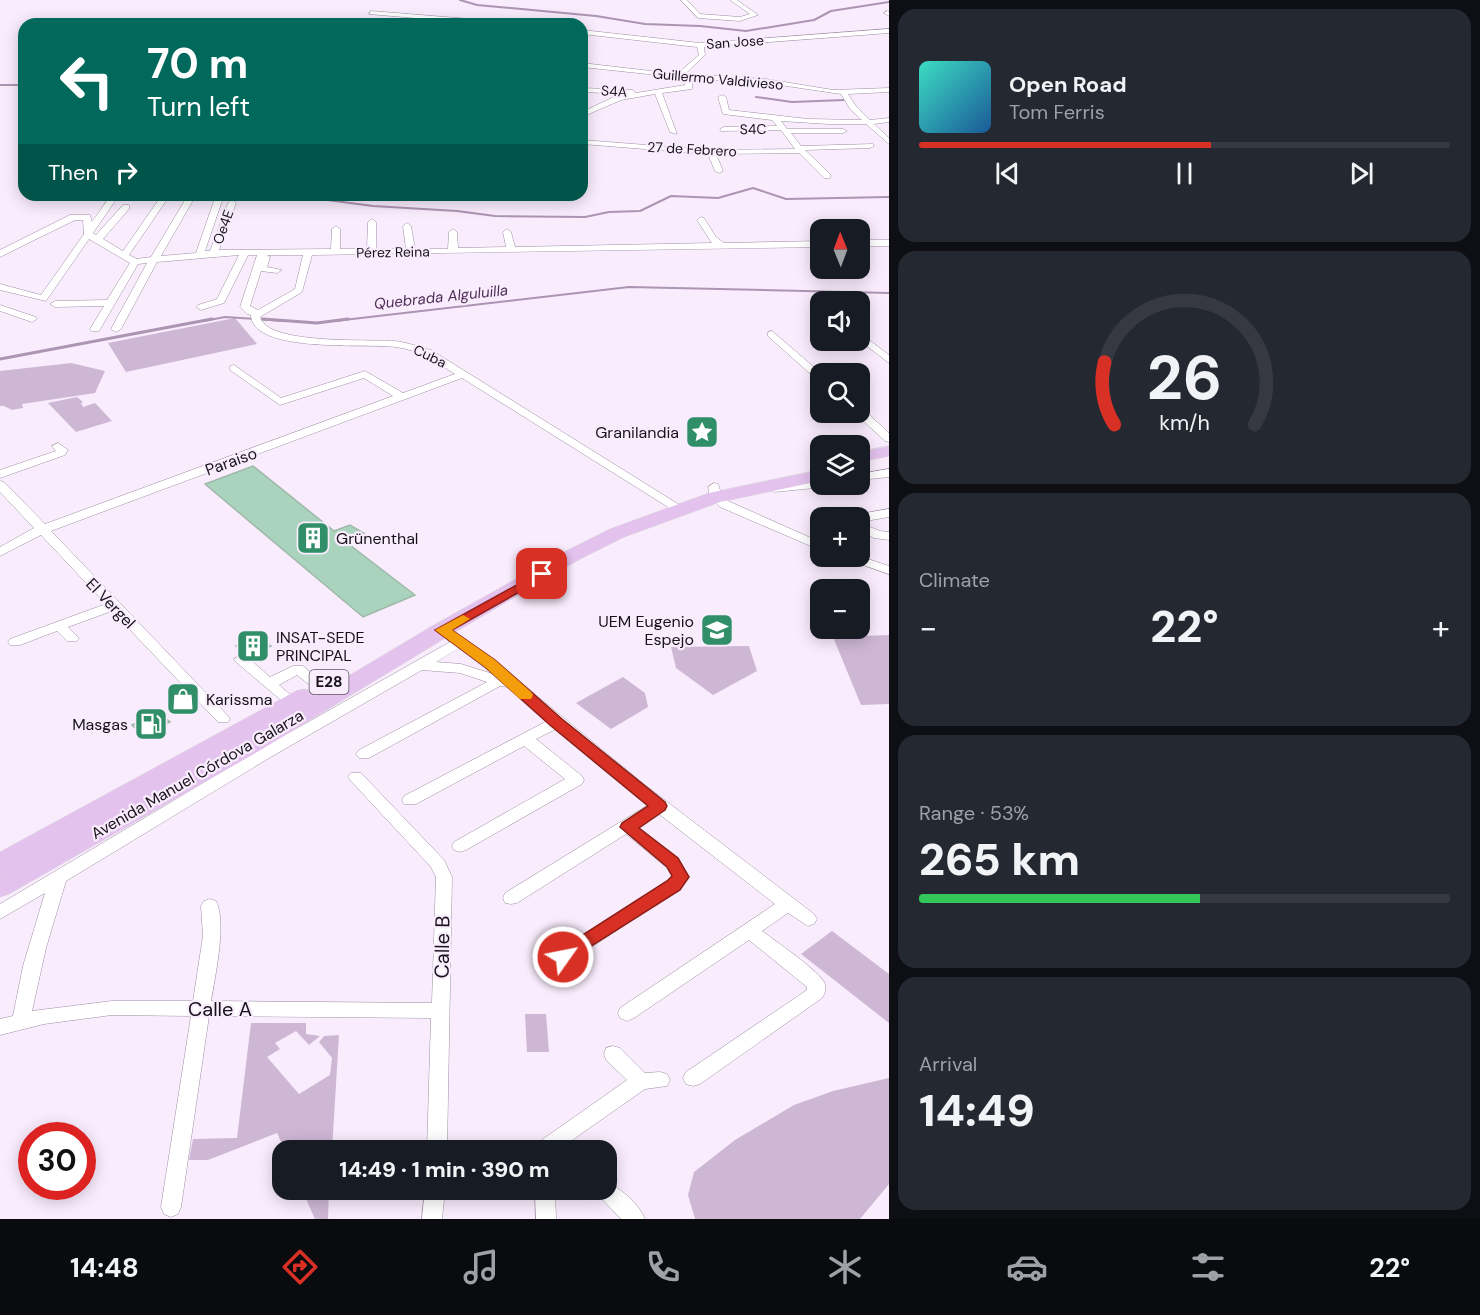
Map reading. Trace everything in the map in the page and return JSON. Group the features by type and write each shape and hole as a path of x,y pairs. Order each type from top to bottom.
{"main road":[{"path":"870,455 889,452"},
{"path":"870,467 889,464"},
{"name":"Avenida Manuel Córdova Galarza","path":"0,887 257,749 327,700 564,546 615,520 715,492 758,475 810,466"},
{"name":"Avenida Manuel Córdova Galarza","path":"715,492 754,489 810,478"},
{"name":"Avenida Manuel Córdova Galarza","path":"0,864 293,703 327,700 442,630 573,555 674,504"}],"street":[{"path":"684,0 698,16 740,19 755,15 733,0"},
{"path":"371,13 433,18"},
{"name":"San Jose","path":"588,33 700,45 889,31"},
{"path":"679,76 702,55 700,45"},
{"name":"Guillermo Valdivieso","path":"588,66 689,77 766,81 809,89 888,91"},
{"path":"588,112 619,98 689,87 689,77"},
{"name":"S4A","path":"588,90 647,94"},
{"path":"843,91 853,107 889,142"},
{"path":"658,92 674,132"},
{"path":"722,97 726,112 775,118 869,123 889,120"},
{"path":"588,107 596,107"},
{"path":"775,118 800,150 827,176"},
{"name":"S4C","path":"723,129 843,131"},
{"name":"27 de Febrero","path":"588,142 711,152 870,146"},
{"path":"711,152 719,171"},
{"path":"0,287 43,299 111,201"},
{"path":"125,254 162,201"},
{"path":"116,329 188,201"},
{"path":"200,253 218,201"},
{"name":"Oe4E","path":"214,252 232,203"},
{"path":"97,240 126,207"},
{"path":"0,254 77,216 87,218 88,234"},
{"path":"701,220 712,239 721,245"},
{"path":"371,252 372,222"},
{"path":"407,226 411,252"},
{"path":"335,252 336,229"},
{"path":"453,232 453,250"},
{"path":"507,232 511,250"},
{"path":"88,234 135,262 95,329"},
{"path":"870,243 889,243"},
{"name":"Pérez Reina","path":"135,262 214,252 411,252 810,244"},
{"path":"201,307 221,301 245,252"},
{"path":"264,252 262,269 278,270"},
{"path":"264,252 245,307 250,312 257,313 299,290 308,253"},
{"path":"55,304 109,303"},
{"path":"0,308 32,319"},
{"name":"Cuba","path":"257,313 255,316 257,324 276,336 288,339 398,344 427,352 674,504"},
{"path":"772,334 810,368"},
{"path":"870,345 889,360"},
{"path":"874,348 889,345"},
{"path":"234,368 280,402 365,374 402,397"},
{"name":"Paraiso","path":"0,552 41,530 464,374"},
{"path":"870,421 889,439"},
{"path":"0,474 61,453 62,450 58,446"},
{"path":"870,476 889,473"},
{"name":"El Vergel","path":"0,485 223,719"},
{"path":"754,489 810,485"},
{"path":"715,492 749,515 810,542"},
{"path":"870,516 889,513"},
{"path":"870,531 889,536"},
{"path":"870,564 889,570"},
{"path":"15,642 113,606"},
{"path":"58,625 72,638"},
{"path":"442,630 490,664 556,722 659,806 808,920"},
{"path":"269,684 298,669 327,700 421,665 460,642"},
{"path":"241,659 293,703"},
{"path":"421,665 462,669 515,687"},
{"path":"364,754 498,681"},
{"path":"410,800 556,722"},
{"path":"460,846 581,777 526,739"},
{"path":"0,912 257,749"},
{"name":"Calle B","path":"356,777 442,870 444,885 437,1140"},
{"path":"511,898 659,806"},
{"path":"563,957 674,885 681,877 672,862 628,827"},
{"path":"21,1021 37,950 59,876"},
{"path":"627,1013 788,904"},
{"path":"171,1207 212,936 210,906"},
{"path":"693,1078 816,993 816,985 811,979 750,931"},
{"name":"Calle A","path":"0,1027 44,1016 112,1008 441,1011"},
{"path":"558,1140 650,1080 613,1054"},
{"path":"432,1219 434,1200"},
{"path":"545,1200 546,1219"},
{"path":"617,1200 635,1219"}],"shaded area":[{"path":"235,318 257,344 126,372 108,343"},
{"path":"71,363 105,371 95,393 22,404 23,408 12,410 0,406 0,371"},
{"path":"77,397 83,402 81,403 83,407 95,403 112,421 76,432 48,403"},
{"path":"889,635 889,704 861,705 834,639 870,639 870,636"},
{"path":"749,646 757,671 713,695 676,668 671,647"},
{"path":"623,677 645,693 648,707 611,729 576,703"},
{"path":"832,931 889,974 889,1023 801,954"},
{"path":"525,1014 546,1014 549,1052 527,1052"},
{"path":"251,1023 306,1023 306,1034 320,1036 309,1045 296,1031 275,1043 280,1049 267,1057 299,1094 330,1075 332,1058 319,1042 324,1036 339,1035 333,1140 280,1140 277,1133 208,1160 189,1160 193,1139 237,1138"},
{"path":"889,1078 889,1184 860,1219 695,1219 688,1195 694,1172 735,1140 794,1105 833,1091"},
{"path":"306,1200 329,1200 328,1219 315,1219"}],"building":[{"name":"Grünenthal","path":"253,466 334,531 350,525 365,534 346,542 415,595 363,617 205,484"},
{"name":"INSAT-SEDE PRINCIPAL","path":"258,636 271,646 250,656 236,646"},
{"name":"Masgas","path":"157,712 170,722 143,736 132,725"}],"waterway":[{"path":"460,0 477,5 596,16 645,24 700,26 746,31 814,20 831,11 889,2"},
{"path":"0,85 18,85"},
{"path":"756,97 792,102 844,100"},
{"path":"335,201 495,216 585,217 609,212 640,211 671,196 718,198 753,188 786,199 889,197"},
{"name":"Quebrada Alguluilla","path":"335,321 629,287 889,293"},
{"name":"Quebrada Alguluilla","path":"204,321 225,317 286,321"},
{"name":"Quebrada Alguluilla","path":"0,359 212,319"},
{"name":"Quebrada Alguluilla","path":"263,319 317,323 348,319"}],"slow traffic":[{"path":"463,619 442,630 490,664 526,695"}],"place":[{"name":"Granilandia","path":"702,432"},
{"name":"Grünenthal","path":"313,538"},
{"name":"UEM Eugenio Espejo","path":"717,630"},
{"name":"INSAT-SEDE PRINCIPAL","path":"253,646"},
{"name":"Karissma","path":"183,699"},
{"name":"Masgas","path":"151,724"}],"route":[{"path":"542,574 442,630 490,664 556,722 659,806 628,827 672,862 679,870 681,877 674,885 563,957"}]}
